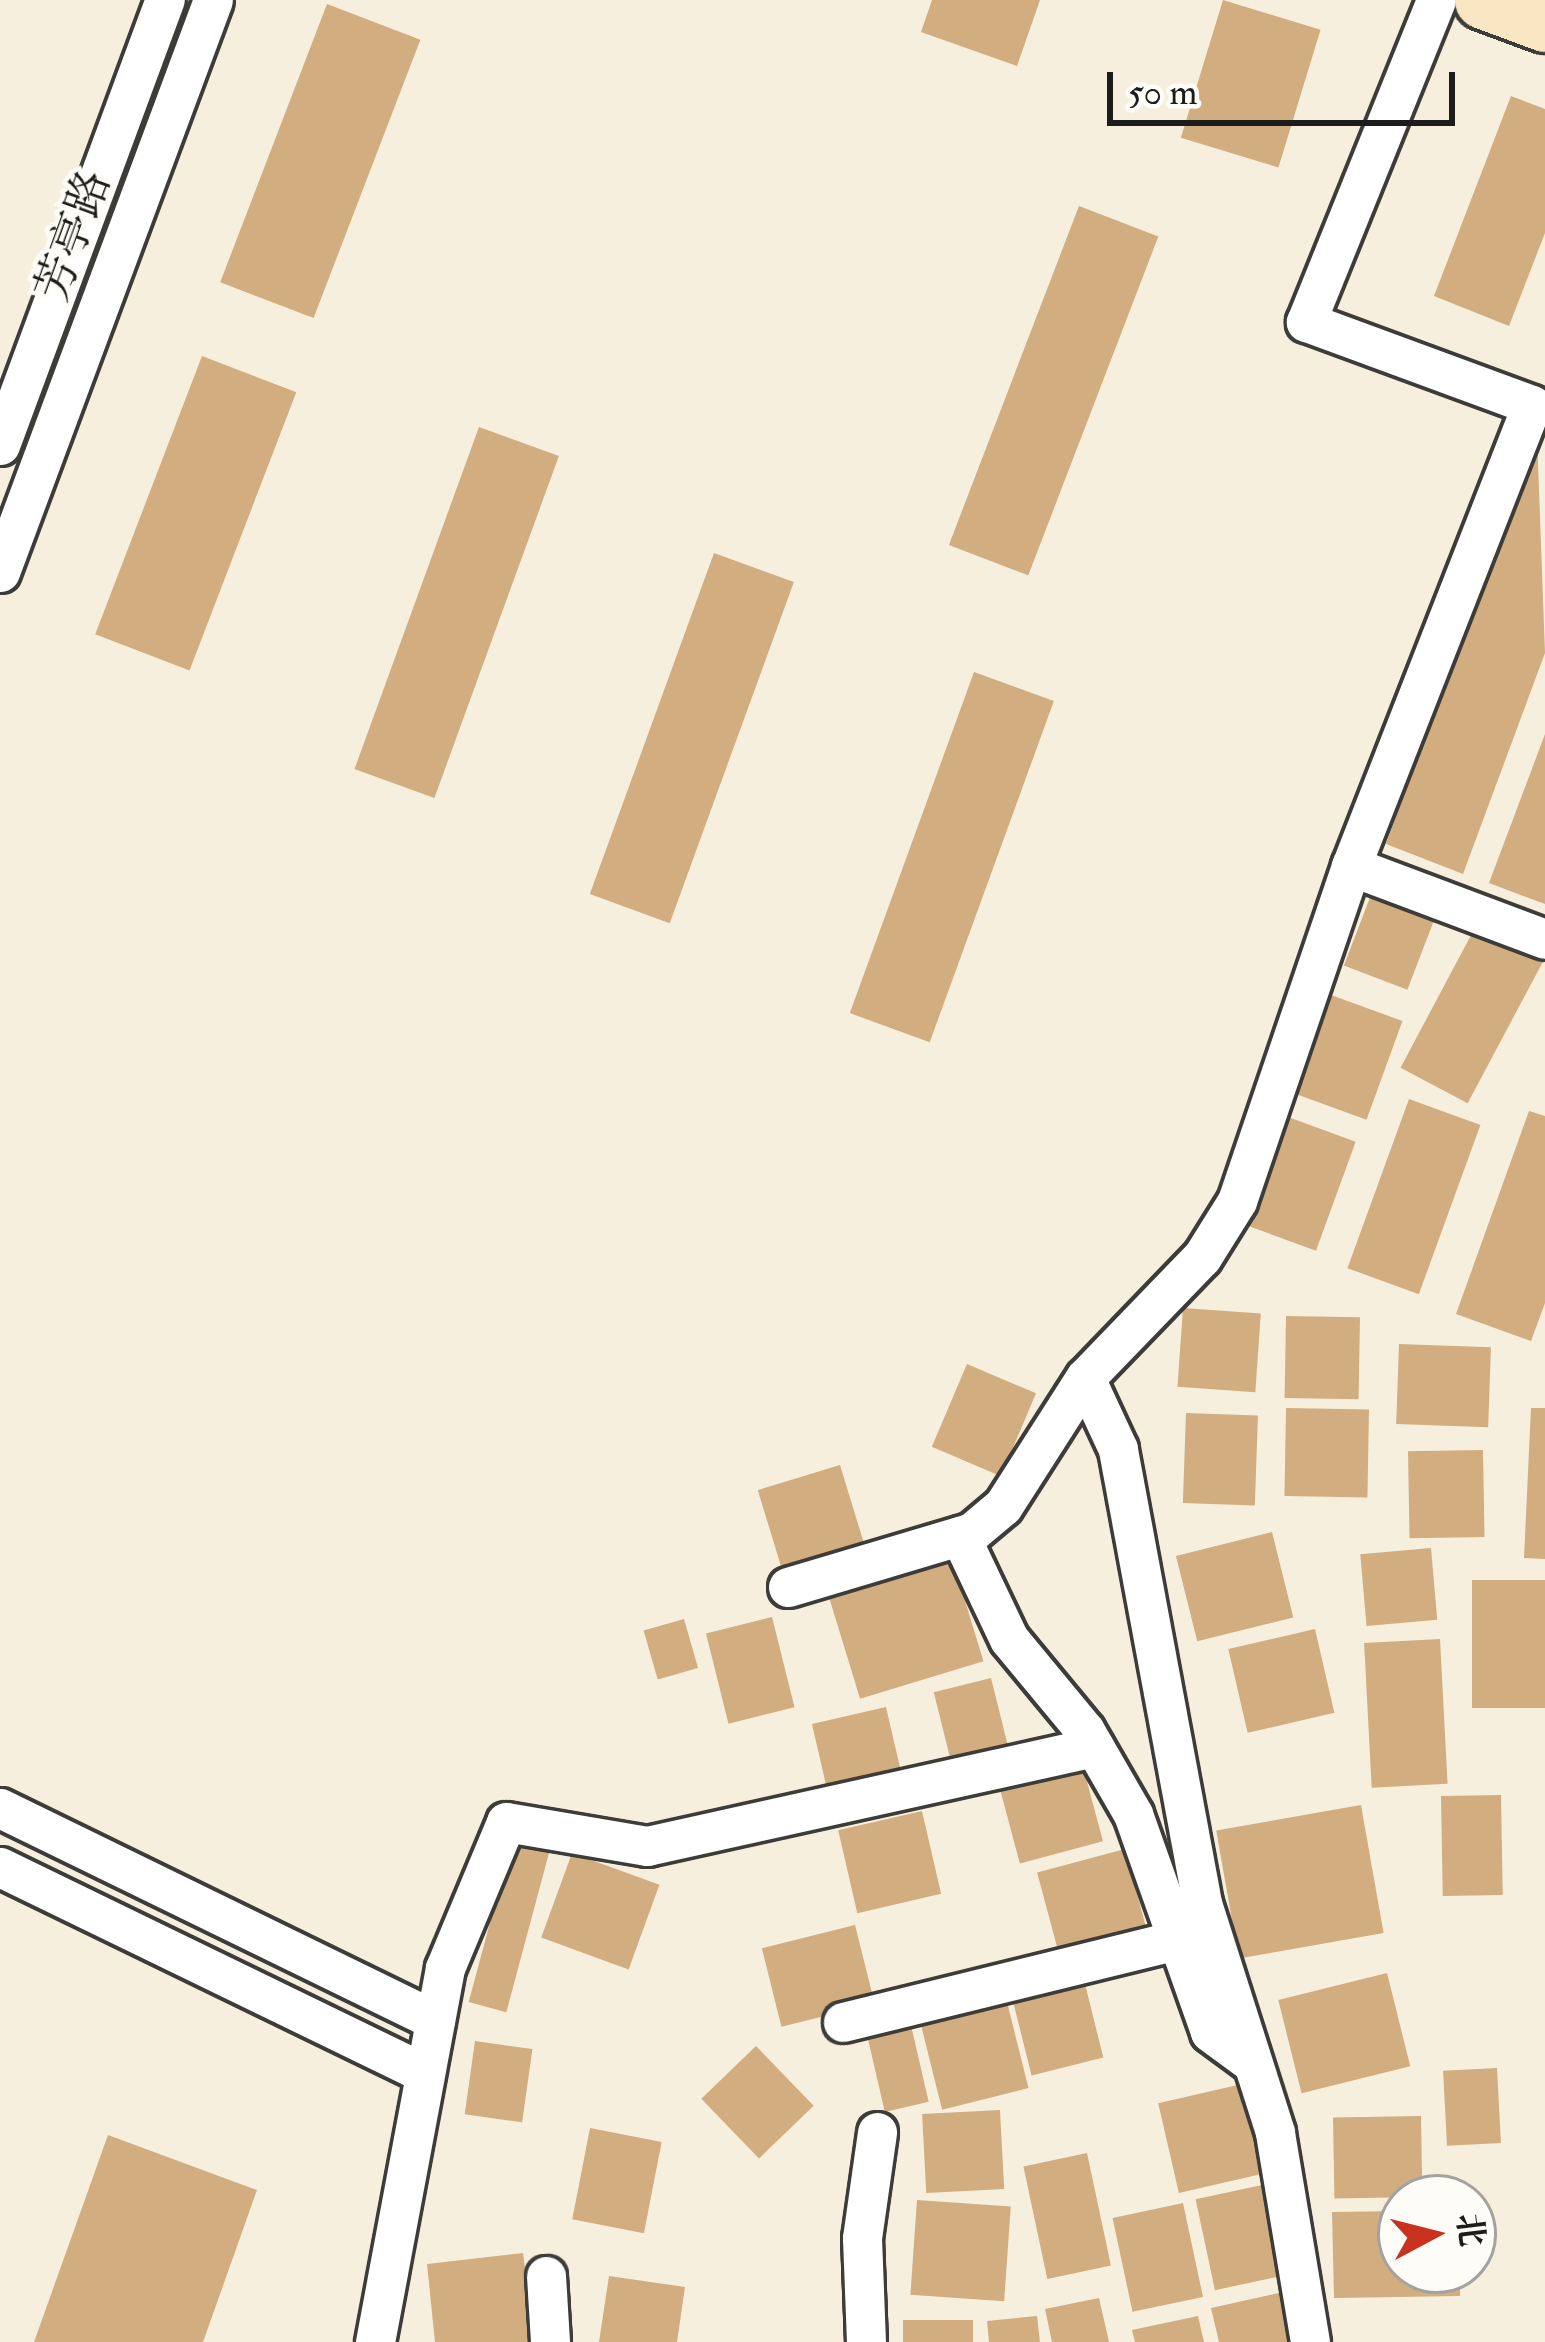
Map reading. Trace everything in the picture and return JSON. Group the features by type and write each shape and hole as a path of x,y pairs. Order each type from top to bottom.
{"main road":[{"path":"1483,0 1545,23"}],"street":[{"name":"芳亭路","path":"0,445 165,0"},
{"name":"芳亭路","path":"0,572 213,0"},
{"path":"788,1587 960,1535 1003,1506 1085,1378 1202,1257 1237,1201 1351,866 1539,407 1306,322 1436,0"},
{"path":"1351,866 1545,938"},
{"path":"1085,1378 1118,1449 1202,1903 1252,2062 1310,2342"},
{"path":"960,1535 1010,1639 1094,1747 1133,1814 1210,2032 1252,2062"},
{"path":"375,2342 435,2020 506,1822 647,1846 1094,1747"},
{"path":"0,1808 435,2020"},
{"path":"0,1867 425,2073"},
{"path":"843,2022 1177,1940"},
{"path":"866,2342 862,2238 877,2132"},
{"path":"547,2276 550,2342"}],"building":[{"path":"932,0 1040,0 1017,66 921,32"},
{"path":"1223,0 1321,30 1278,168 1181,138"},
{"path":"327,4 420,40 314,318 220,282"},
{"path":"1511,96 1545,109 1545,233 1509,326 1434,296"},
{"path":"1079,206 1158,236 1028,575 949,545"},
{"path":"202,356 296,392 189,670 95,634"},
{"path":"479,427 559,456 434,798 355,769"},
{"path":"1537,435 1545,653 1463,874 1386,844"},
{"path":"714,553 794,582 670,923 590,894"},
{"path":"974,672 1054,701 930,1042 850,1013"},
{"path":"1545,734 1545,904 1489,883"},
{"path":"1374,887 1437,911 1407,990 1344,965"},
{"path":"1478,922 1545,958 1468,1103 1401,1068"},
{"path":"1331,995 1402,1021 1367,1120 1295,1094"},
{"path":"1409,1099 1480,1125 1419,1294 1347,1268"},
{"path":"1529,1111 1545,1116 1545,1303 1531,1341 1456,1314"},
{"path":"1288,1117 1356,1142 1316,1251 1248,1226"},
{"path":"1183,1308 1261,1313 1255,1392 1177,1387"},
{"path":"1286,1316 1360,1317 1359,1399 1285,1398"},
{"path":"1399,1344 1491,1347 1488,1427 1396,1424"},
{"path":"967,1364 1036,1393 1001,1476 932,1447"},
{"path":"1286,1408 1369,1409 1367,1497 1284,1496"},
{"path":"1531,1408 1545,1408 1545,1559 1524,1558"},
{"path":"1186,1413 1258,1416 1255,1505 1183,1503"},
{"path":"1483,1450 1485,1537 1410,1538 1408,1451"},
{"path":"840,1465 866,1551 784,1576 758,1490"},
{"path":"1272,1532 1293,1617 1197,1641 1176,1556"},
{"path":"1431,1548 1437,1620 1367,1626 1360,1554"},
{"path":"951,1555 983,1661 860,1699 828,1593"},
{"path":"1472,1580 1545,1580 1545,1708 1472,1708"},
{"path":"772,1617 794,1707 729,1724 706,1633"},
{"path":"684,1619 698,1668 658,1680 644,1631"},
{"path":"1315,1629 1334,1713 1248,1733 1228,1649"},
{"path":"1440,1639 1448,1784 1372,1788 1364,1643"},
{"path":"991,1678 1009,1752 952,1766 934,1692"},
{"path":"886,1707 903,1779 829,1796 812,1724"},
{"path":"1082,1763 1103,1841 1020,1863 999,1785"},
{"path":"1501,1795 1503,1895 1443,1896 1441,1796"},
{"path":"1361,1805 1384,1933 1239,1959 1216,1831"},
{"path":"922,1811 941,1894 857,1913 838,1830"},
{"path":"514,1833 552,1843 506,2012 469,2002"},
{"path":"1125,1849 1148,1933 1060,1957 1037,1873"},
{"path":"572,1853 659,1885 629,1969 541,1938"},
{"path":"855,1925 875,2004 781,2027 762,1948"},
{"path":"1387,1973 1410,2066 1302,2093 1278,2000"},
{"path":"1084,1980 1103,2058 1032,2076 1012,1998"},
{"path":"1005,1994 1028,2088 942,2110 919,2016"},
{"path":"910,2021 929,2102 885,2112 866,2031"},
{"path":"475,2041 532,2049 522,2122 465,2114"},
{"path":"756,2046 814,2106 759,2158 701,2099"},
{"path":"1497,2068 1501,2143 1447,2146 1443,2071"},
{"path":"1242,2084 1263,2174 1179,2193 1158,2103"},
{"path":"1000,2110 1004,2189 926,2193 922,2114"},
{"path":"1421,2116 1422,2174 1377,2174 1377,2198 1334,2199 1333,2118"},
{"path":"590,2128 662,2142 644,2233 572,2219"},
{"path":"108,2135 257,2190 203,2342 34,2342"},
{"path":"1087,2153 1111,2265 1047,2279 1023,2167"},
{"path":"1267,2184 1286,2275 1215,2290 1196,2199"},
{"path":"917,2200 1011,2207 1004,2301 910,2295"},
{"path":"1183,2203 1203,2297 1133,2312 1113,2218"},
{"path":"1377,2211 1377,2294 1460,2296 1334,2298 1332,2212"},
{"path":"523,2253 534,2342 435,2342 427,2264"},
{"path":"609,2276 685,2287 677,2342 599,2342"},
{"path":"1283,2292 1293,2342 1219,2342 1211,2308"},
{"path":"1099,2298 1109,2342 1052,2342 1045,2309"},
{"path":"1037,2316 1040,2342 989,2342 987,2321"},
{"path":"1198,2316 1204,2342 1135,2342 1132,2330"},
{"path":"903,2320 973,2320 973,2342 903,2342"}]}
